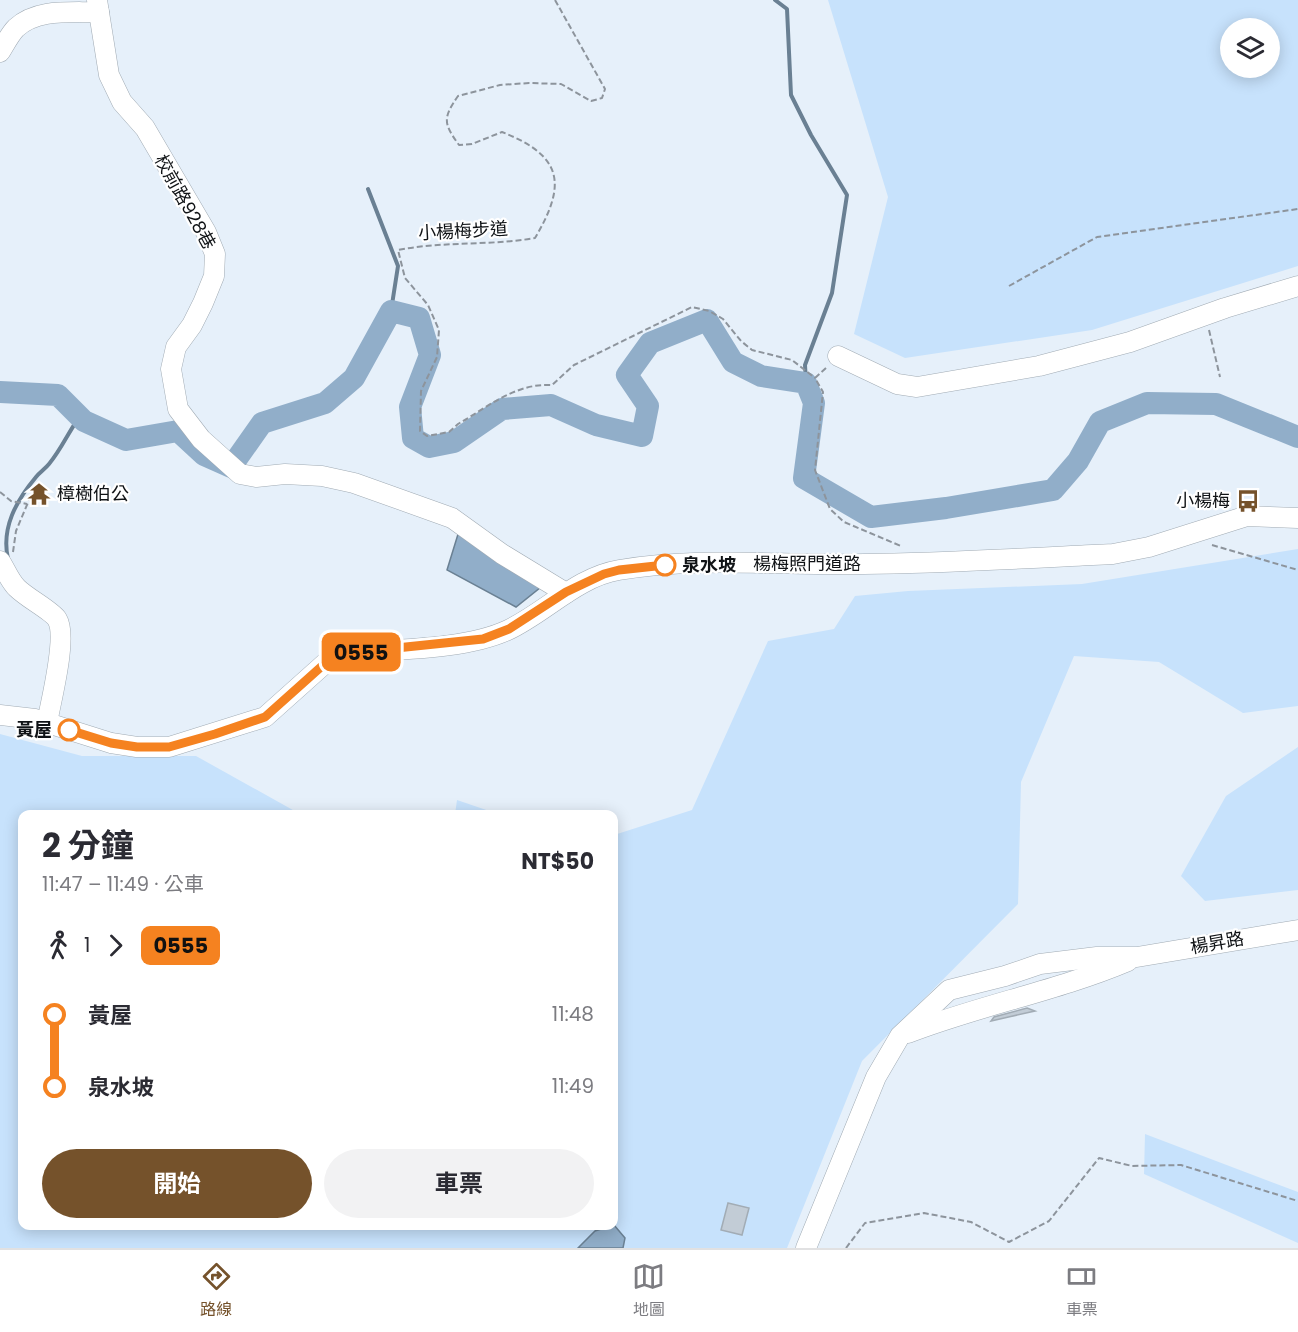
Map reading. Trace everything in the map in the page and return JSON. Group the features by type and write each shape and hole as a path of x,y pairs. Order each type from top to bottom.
{"street":[{"path":"0,52 14,29 30,18 98,6"},
{"name":"校前路928巷","path":"98,6 109,75 122,102 145,128 206,232 215,254 213,276 207,294 192,325 176,347 171,369 178,409 201,439 233,468 256,477 285,474 322,476 354,483 452,518 502,554 566,592"},
{"path":"838,356 897,384 917,387 1040,366 1130,342 1205,315 1298,286"},
{"name":"楊梅照門道路","path":"0,715 47,723 111,743 137,747 169,747 265,717 331,658 348,653 483,639 509,629 566,592 619,570 684,564 864,564 1113,554 1186,537 1247,516 1298,518"},
{"path":"9,568 17,588 36,604 56,616 62,627 61,649 47,723"},
{"name":"楊昇路","path":"806,1248 876,1077 900,1036 953,1016 1091,976 1137,957 1298,930"}],"path":[{"name":"小楊梅步道","path":"555,0 605,89 602,98 591,101 561,84 500,85 458,96 446,113 447,129 459,145 472,144 502,132 539,150 550,162 554,198 549,215 534,238 512,242 455,243 399,250 405,278 428,305 440,330 437,357 421,392 420,431 427,436 449,432 458,424 522,387 552,384 574,365 692,307 709,311 723,319 741,341 752,350 792,360 815,378"},
{"path":"1009,286 1097,237 1298,209"},
{"path":"1205,315 1220,377"},
{"path":"838,356 815,378 823,392 815,470 830,509 844,522 905,548"},
{"path":"0,492 11,501 27,504"},
{"path":"1186,537 1298,570"},
{"path":"846,1248 865,1223 924,1213 971,1222 1009,1242 1048,1221 1099,1158 1132,1166 1181,1166 1298,1201"}],"shaded area":[{"path":"828,0 1298,0 1298,266 1092,330 905,358 854,334 888,197"},
{"path":"459,531 541,587 516,607 447,570"},
{"path":"1298,549 1298,706 1243,713 1159,662 1074,656 1021,782 1018,904 862,1061 787,1248 0,1248 0,734 82,756 196,756 293,810 18,810 18,1230 618,1230 618,834 692,810 768,641 834,629 855,596 908,591 1082,584"},
{"path":"1298,747 1298,890 1205,901 1181,876 1226,796"},
{"path":"457,800 486,810 456,810"},
{"path":"1145,1134 1298,1192 1298,1243 1144,1174"},
{"path":"618,1230 625,1238 623,1248 578,1248 595,1231"}],"building":[{"path":"1027,1008 1035,1011 991,1021 994,1017"},
{"path":"728,1203 749,1208 742,1235 721,1230"}],"waterway":[{"path":"775,0 787,9 791,95 811,135 847,195 832,293 805,365 806,383"},
{"path":"368,189 398,266 391,311"},
{"path":"0,392 58,395 84,421 126,440 178,431 204,455 231,467 262,423 325,403 354,378 391,311 419,318 430,355 410,407 413,438 429,447 454,442 502,409 551,405 596,425 642,436 648,406 627,375 650,343 707,320 733,362 761,376 806,383 814,403 804,478 871,517 946,508 1053,490 1078,461 1100,422 1147,403 1216,404 1298,437"},
{"path":"8,559 7,536 17,505 29,486 53,459 80,416"}],"bus line":[{"name":"0555","path":"69,730 111,743 137,747 169,747 265,717 331,658 348,653 483,639 509,629 566,592 604,574 665,565"}],"place":[{"name":"樟樹伯公","path":"39,494"},
{"name":"小楊梅","path":"1248,501"},
{"name":"泉水坡","path":"665,565"},
{"name":"黃屋","path":"69,730"}]}
